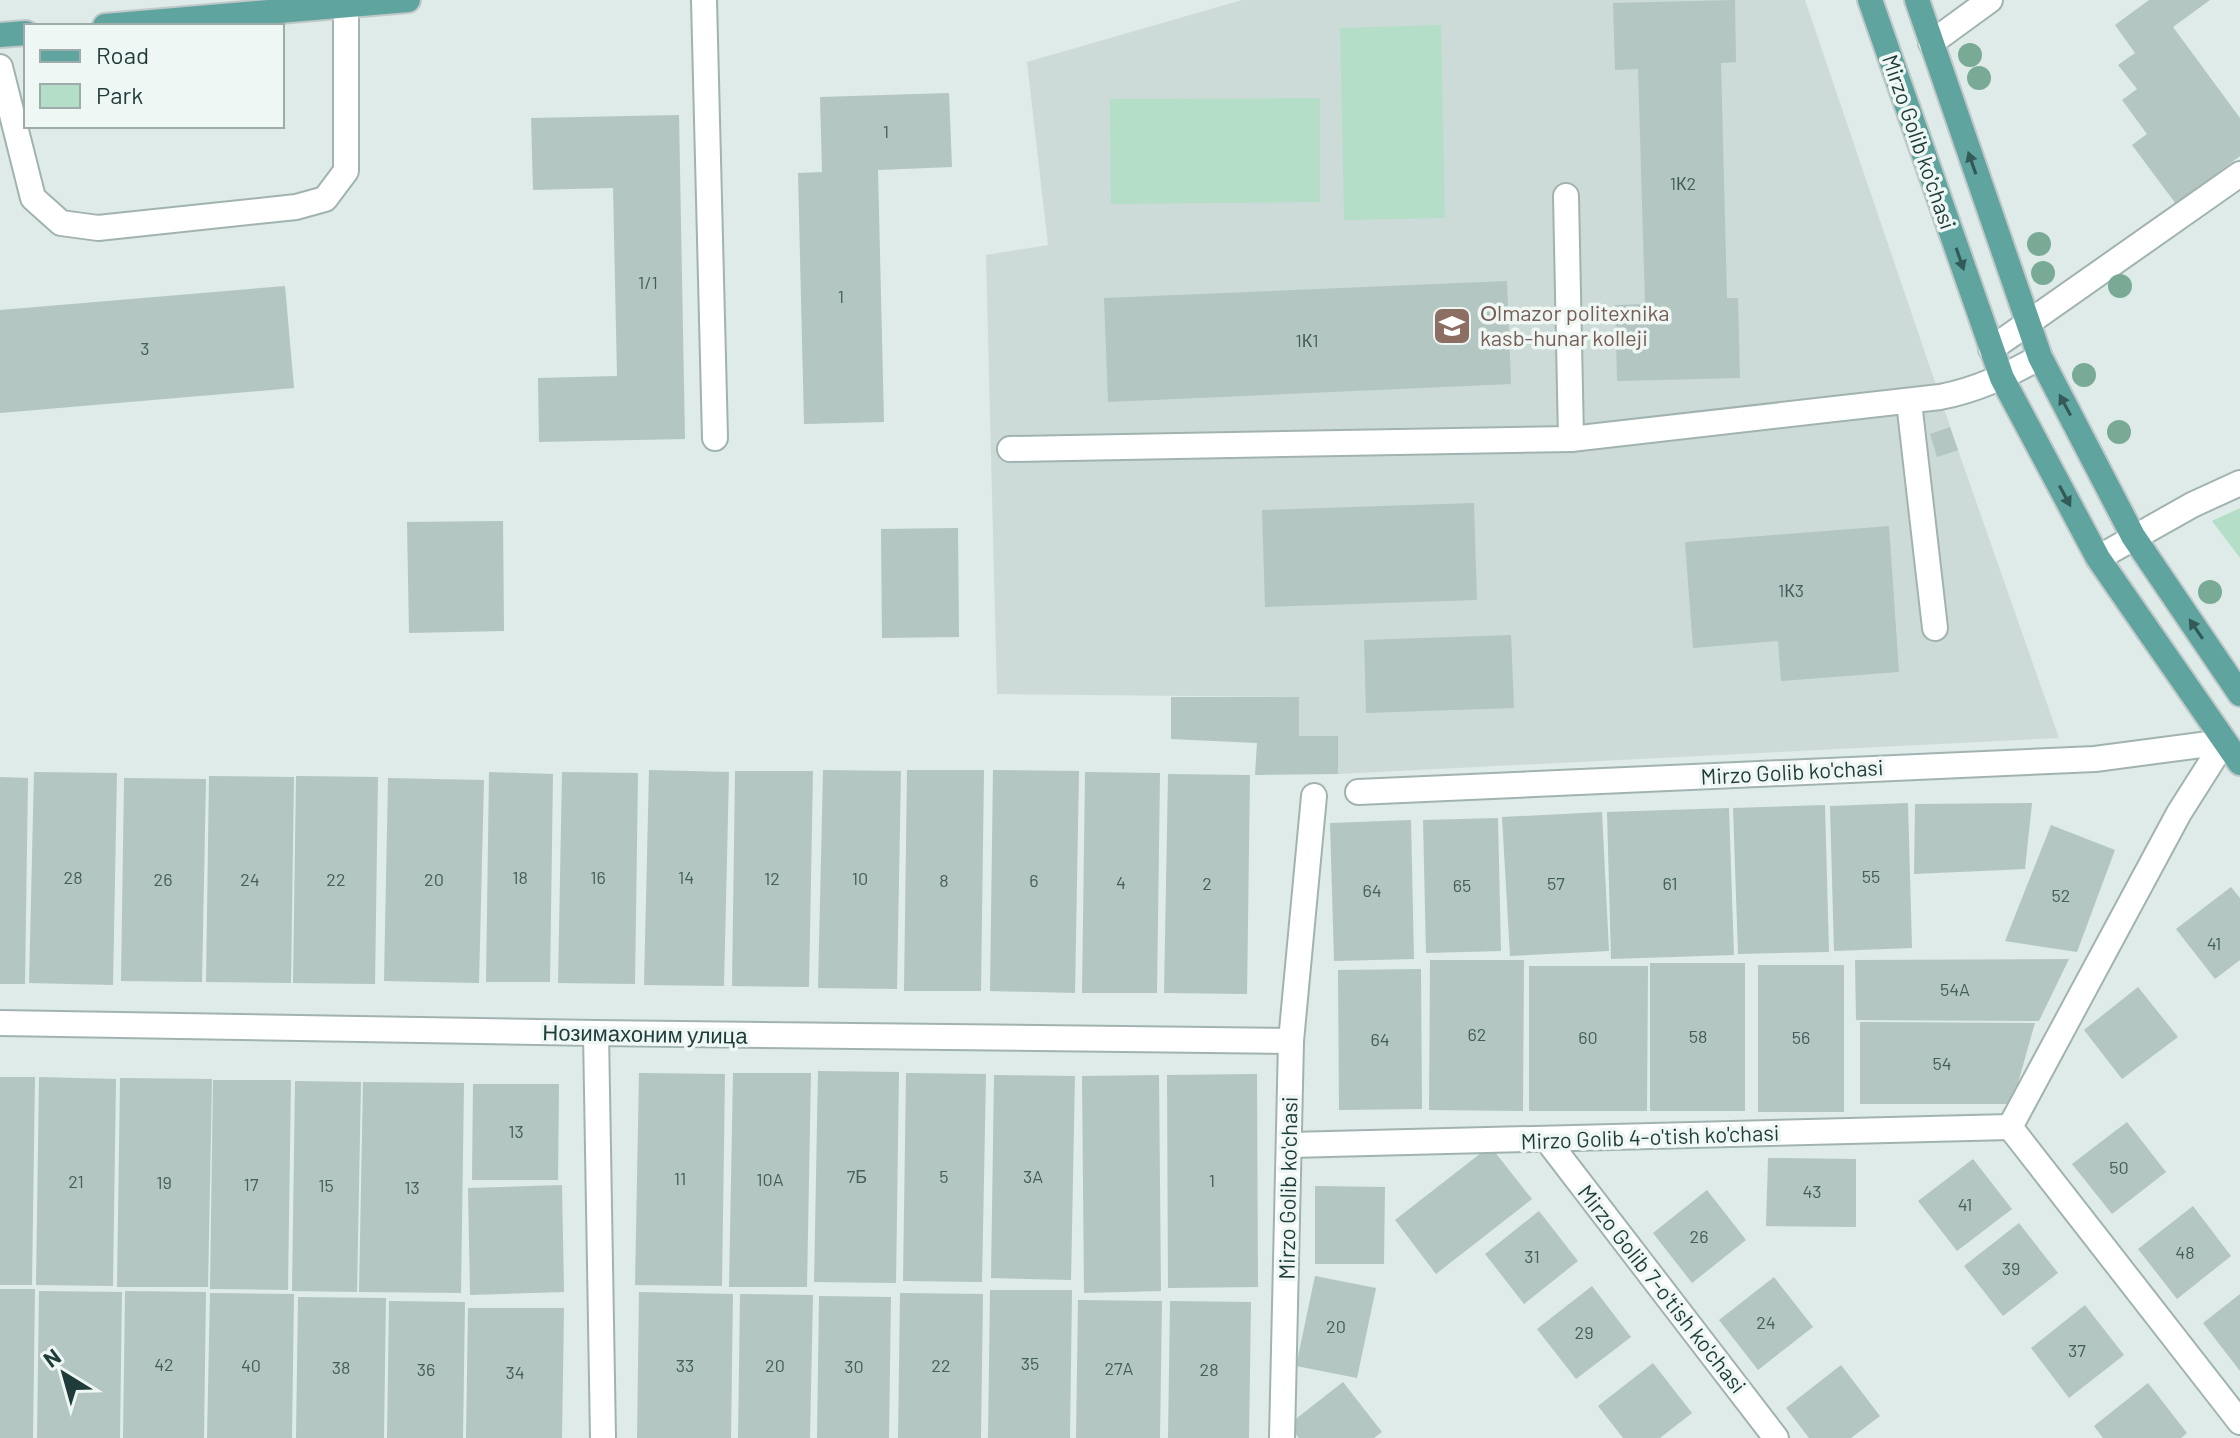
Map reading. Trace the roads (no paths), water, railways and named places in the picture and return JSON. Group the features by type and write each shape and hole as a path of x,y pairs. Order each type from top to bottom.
{"main road":[{"path":"128,24 408,0"},
{"name":"Mirzo Golib ko'chasi","path":"1870,0 2002,378 2098,558 2232,738 2240,763"},
{"name":"Mirzo Golib ko'chasi","path":"1917,0 2040,357 2133,536 2240,694"},
{"path":"0,35 24,33"}],"street":[{"path":"704,0 715,438"},
{"path":"1931,43 1990,0"},
{"path":"0,67 33,198 61,223 98,228 296,207 325,199 346,171 346,5"},
{"path":"1991,349 2240,174"},
{"path":"1566,196 1571,439"},
{"path":"1010,449 1571,439 1909,402 1962,393 2002,378 2040,357"},
{"path":"1909,402 1935,628"},
{"path":"2098,558 2133,536 2240,483"},
{"path":"2232,738 2179,813 2010,1127 2240,1422"},
{"name":"Mirzo Golib ko'chasi","path":"1358,792 2095,759 2232,738"},
{"name":"Mirzo Golib ko'chasi","path":"1282,1438 1291,1041 1314,796"},
{"name":"Нозимахоним улица","path":"0,1023 1291,1041"},
{"path":"596,1033 603,1438"},
{"name":"Mirzo Golib 4-o'tish ko'chasi","path":"1290,1145 2010,1127"},
{"name":"Mirzo Golib 7-o'tish ko'chasi","path":"1547,1140 1776,1438"}],"place":[{"name":"Оlmazor politexnika kasb-hunar kolleji","path":"1452,326"}]}
